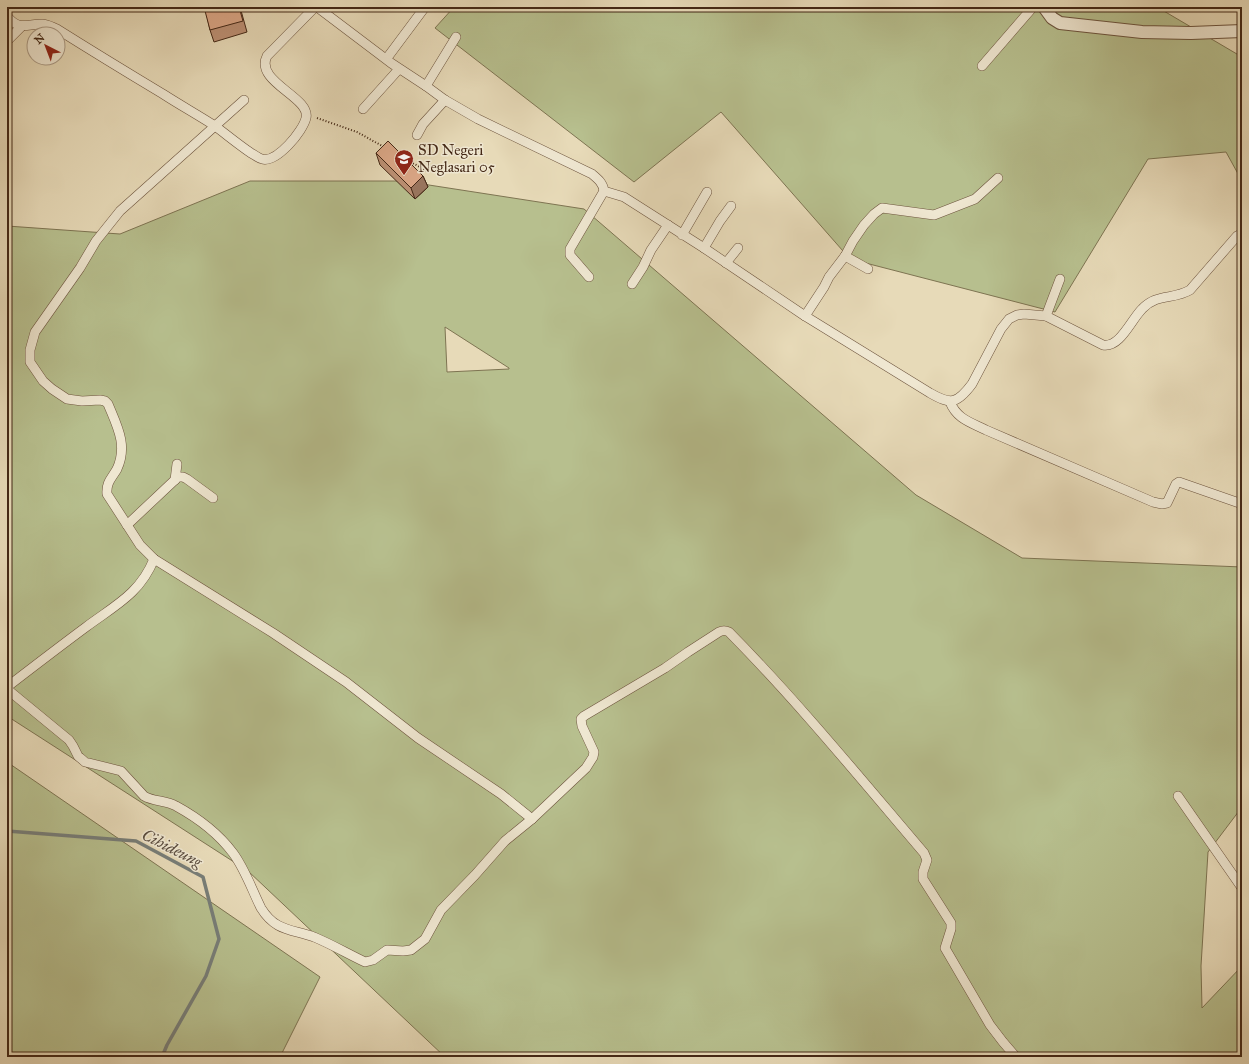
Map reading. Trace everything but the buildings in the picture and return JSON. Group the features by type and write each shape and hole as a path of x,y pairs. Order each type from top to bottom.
{"street":[{"path":"7,16 14,24 22,26 42,24 49,25 57,29 215,127 256,156 262,159 271,159 293,140 304,123 306,114 303,107 268,74 264,66 264,62 267,56 316,7 399,69 445,100 478,119 592,174 599,180 603,186 604,192 570,249 570,255 589,277"},
{"path":"386,58 425,7"},
{"path":"982,66 1033,7"},
{"path":"1044,7 1055,20 1082,25 1142,32 1191,33 1242,31"},
{"path":"7,41 22,26"},
{"path":"426,86 456,37"},
{"path":"363,109 399,69"},
{"path":"244,100 120,212 96,241 80,268 36,332 30,350 30,362 44,381 52,389 67,399 82,401 100,400 105,401 108,404 122,444 121,457 106,486 107,494 140,545 154,559 273,633 346,682 418,738 501,794 532,819"},
{"path":"417,135 423,124 445,100"},
{"path":"805,316 864,225 882,208 934,215 975,199 998,178"},
{"path":"604,192 624,197 704,248 805,316 940,399 950,402 956,401 969,387 1001,329 1009,319 1017,315 1024,314 1046,316 1107,346 1118,340 1141,309 1149,302 1155,299 1185,293 1190,290 1237,236 1242,236"},
{"path":"682,235 707,192"},
{"path":"704,248 717,229 720,221 732,206"},
{"path":"632,284 643,267 651,250 668,225"},
{"path":"726,263 738,248"},
{"path":"845,256 868,269"},
{"path":"1046,316 1060,279"},
{"path":"950,402 956,414 986,430 1154,502 1162,504 1167,503 1176,484 1179,482 1242,504"},
{"path":"175,480 177,464"},
{"path":"127,525 178,477 183,477 214,498"},
{"path":"154,559 149,572 130,595 7,688 69,740 78,756 85,762 121,771 144,796 173,804 196,818 217,834 234,854 266,916 280,928 315,938 365,962 373,960 387,950 408,951 416,947 429,934 441,910 505,841 532,819 586,768 594,757 594,752 581,723 584,716 665,668 723,630 729,632 812,720 924,853 927,860 923,872 923,878 951,923 951,929 945,948 990,1025 1002,1042 1016,1057"},
{"path":"1178,796 1242,888"}],"path":[{"path":"306,114 358,132 390,150"},
{"path":"403,157 429,172"}],"green space":[{"path":"454,7 1157,7 1242,57 1242,181 1226,152 1148,159 1055,312 850,259 721,112 634,182 435,28"},
{"path":"250,181 403,181 584,209 916,495 1022,558 1242,567 1242,807 1208,852 1201,966 1202,1008 1242,966 1242,1057 445,1057 248,871 7,716 7,226 120,234","holes":["445,327 509,368 447,372"]},
{"path":"7,762 320,977 280,1057 7,1057"}],"waterway":[{"name":"Cihideung","path":"7,831 136,841 203,877 219,939 206,976 167,1045 162,1057"}],"place":[{"name":"SD Negeri Neglasari 05","path":"404,176"}]}
